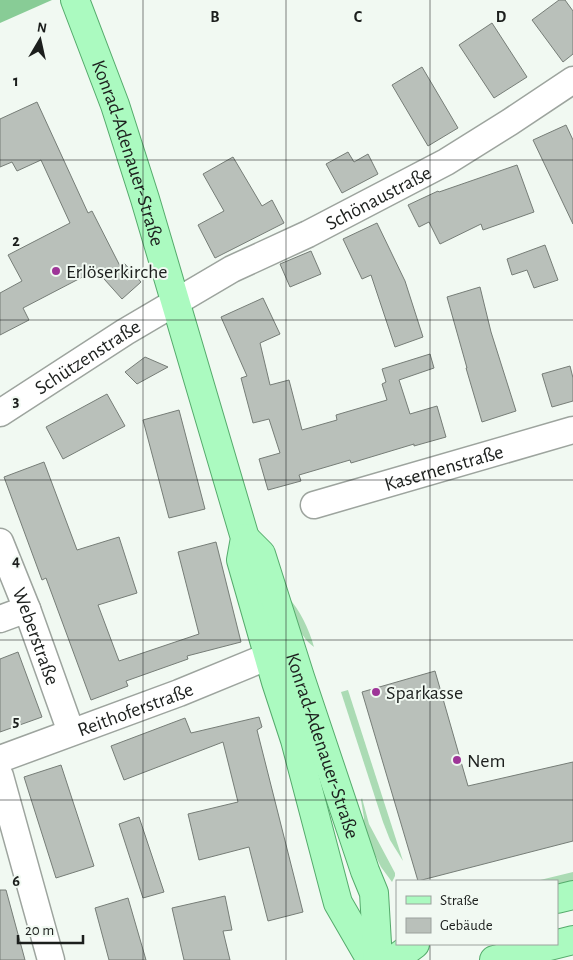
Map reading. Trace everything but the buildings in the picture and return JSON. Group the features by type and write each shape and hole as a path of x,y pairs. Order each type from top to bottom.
{"main road":[{"name":"Konrad-Adenauer-Straße","path":"75,0 115,105 245,538 241,560 295,740 338,903 371,960"},
{"name":"Konrad-Adenauer-Straße","path":"245,538 261,554 302,686 374,893 378,960"},
{"path":"558,899 573,895"},
{"path":"558,944 573,940"},
{"path":"394,960 414,945"},
{"path":"494,960 553,945"}],"street":[{"name":"Schönaustraße","path":"176,303 232,270 308,234 446,162 573,80"},
{"name":"Schützenstraße","path":"0,413 125,332 176,303"},
{"name":"Kasernenstraße","path":"314,505 573,430"},
{"name":"Weberstraße","path":"0,542 27,609 71,732"},
{"path":"0,619 27,609"},
{"name":"Reithoferstraße","path":"0,759 179,693 269,656"},
{"path":"0,776 51,960"}],"shaded area":[{"path":"0,0 52,0 0,23"},
{"path":"287,596 304,620 314,647 300,630"},
{"path":"348,690 403,861 390,840 383,822 341,692"},
{"path":"362,798 369,824 395,873 392,882 381,867 369,843 363,826"},
{"path":"573,872 573,881 558,885 558,880 540,880"}],"place":[{"name":"Erlöserkirche","path":"56,271"},
{"name":"Sparkasse","path":"376,692"},
{"name":"Nem","path":"457,760"}]}
